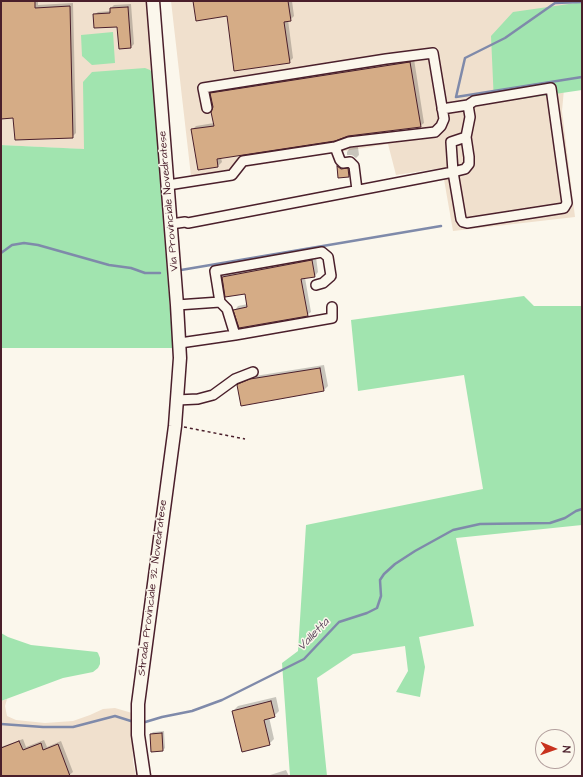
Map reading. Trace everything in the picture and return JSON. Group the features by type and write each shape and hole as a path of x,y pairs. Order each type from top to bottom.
{"main road":[{"name":"Via Provinciale Novedratese","path":"153,1 180,343 177,400"},
{"name":"Strada Provinciale 32 Novedratese","path":"144,776 138,735 138,704 177,400"}],"lane":[{"path":"168,184 232,175 243,161 335,147 349,142 435,132 441,126 444,119 433,53 203,88 207,108"},
{"path":"442,109 468,105 474,100 551,88 567,203 564,208 467,223 463,222 461,219 453,172 452,142 466,137"},
{"path":"171,224 188,223 465,169 469,164 466,137 470,117 468,105"},
{"path":"335,147 340,160 343,163 350,162 354,166 357,190"},
{"path":"235,335 228,309 220,302 214,271 322,252 328,257 331,276 316,285"},
{"path":"177,304 220,302"},
{"path":"180,343 332,318 332,307"},
{"path":"177,400 198,399 213,395 235,379 253,372"}],"path":[{"path":"174,426 245,439"}],"shaded area":[{"path":"1,1 147,1 158,153 1,145"},
{"path":"171,1 572,1 562,111 575,217 453,231 442,168 396,175 388,144 191,176"},
{"path":"7,699 5,706 7,716 16,720 45,723 73,721 103,709 115,708 132,713 133,762 136,776 1,776 1,701"}],"green space":[{"path":"576,1 582,1 582,90 494,103 491,36 513,12 576,3"},
{"path":"113,32 115,63 92,65 82,56 81,35"},
{"path":"145,68 153,73 158,120 158,153 173,348 1,348 1,145 84,149 83,82 92,72"},
{"path":"524,296 534,306 582,306 582,525 456,538 474,626 419,637 425,667 420,697 396,692 408,671 405,646 353,654 317,678 327,776 290,776 282,663 298,651 306,525 483,489 464,375 358,391 351,320"},
{"path":"1,633 31,645 97,652 100,658 100,664 93,672 63,678 1,701"}],"building":[{"path":"1,1 35,1 35,8 70,6 73,138 15,140 13,118 1,119"},
{"path":"193,1 288,1 291,21 284,22 290,63 234,71 227,16 196,21"},
{"path":"128,7 131,48 119,49 117,27 94,28 93,14 110,13 110,8"},
{"path":"410,62 421,127 348,136 335,141 217,159 218,167 198,170 191,129 214,126 211,112 213,107 210,93"},
{"path":"337,166 341,169 348,168 349,177 338,178"},
{"path":"312,260 315,277 301,279 308,316 239,328 233,310 247,307 245,294 225,297 222,277"},
{"path":"320,368 324,391 241,406 238,384 250,379"},
{"path":"271,701 275,717 264,720 270,745 242,752 232,711"},
{"path":"162,733 163,751 151,752 150,734"},
{"path":"19,741 23,750 41,743 43,750 58,744 70,776 1,776 1,748"}],"waterway":[{"path":"582,2 555,3 505,38 465,58 456,97 582,77"},
{"path":"181,270 441,226"},
{"path":"1,253 12,245 24,243 38,245 109,265 131,268 145,273 160,273"},
{"name":"Valletta","path":"142,723 192,711 222,700 304,659 339,622 367,613 377,608 381,596 380,580 395,564 453,530 480,524 550,523 565,518 582,509"},
{"name":"Valletta","path":"1,724 43,727 73,727 115,716 134,722"}]}
